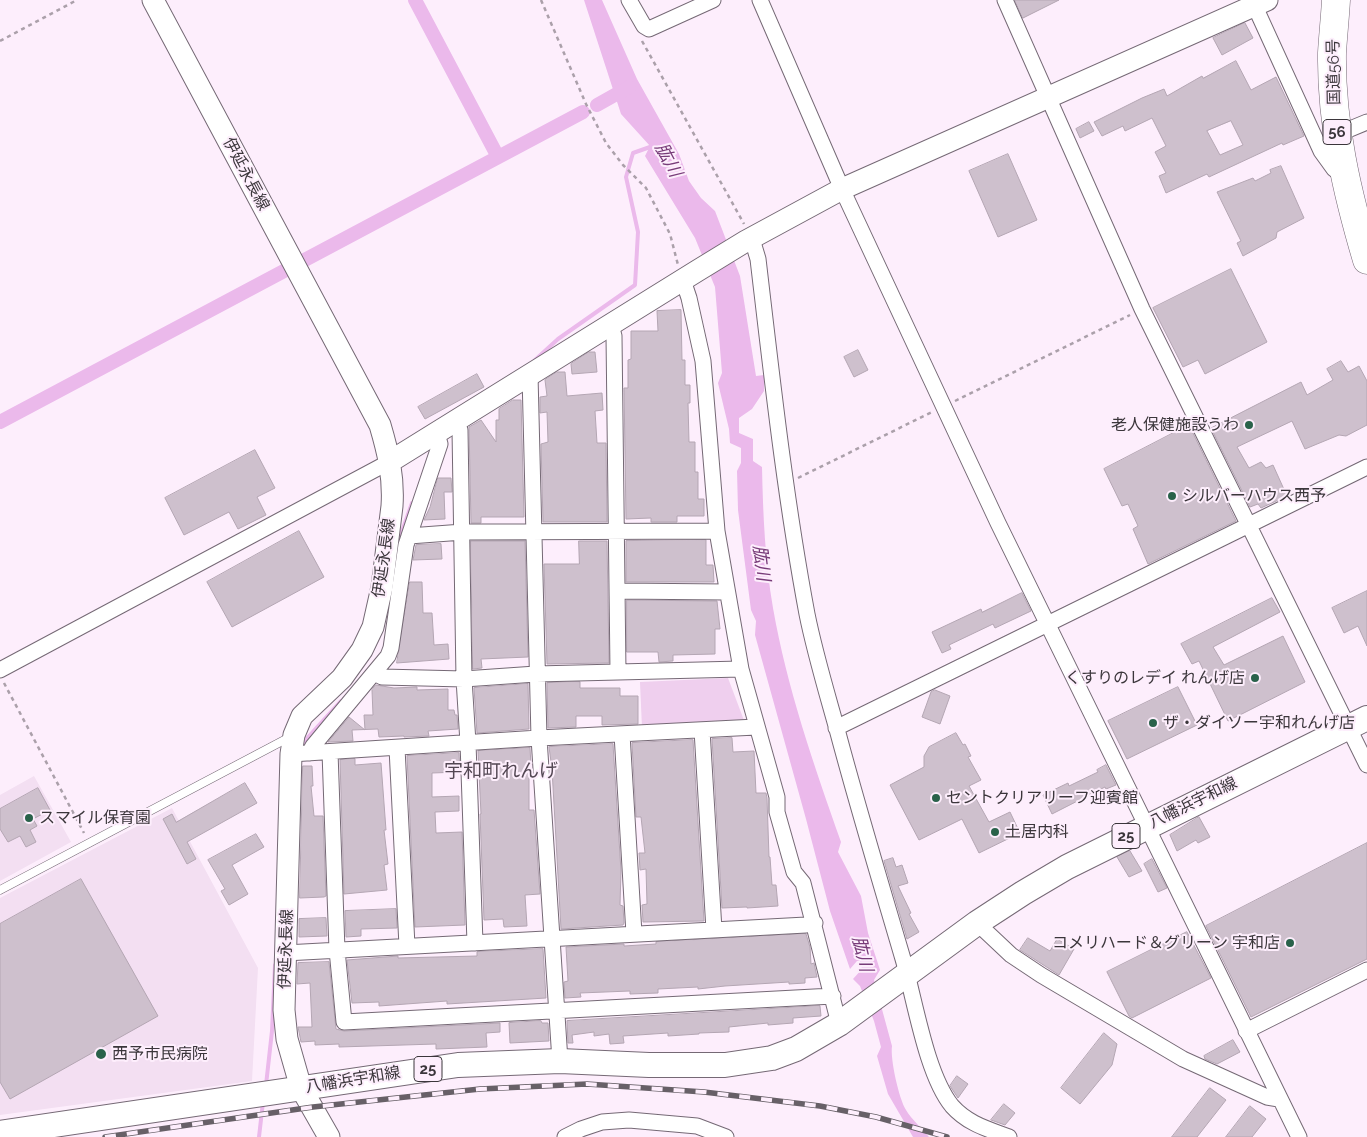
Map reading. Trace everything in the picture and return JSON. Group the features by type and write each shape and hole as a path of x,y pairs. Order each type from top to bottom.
{"highway":[{"name":"国道56号","path":"1336,0 1332,54 1338,134 1344,176 1367,260"}],"main road":[{"name":"伊延永長線","path":"153,0 380,425 391,461 392,506 382,587 372,627 362,650 342,678 302,716 298,747 284,1010 287,1039 301,1088 329,1137"},
{"path":"391,461 749,240 842,190 1258,2"},
{"name":"八幡浜宇和線","path":"904,976 977,923 1067,867 1146,826 1358,723"},
{"name":"25","path":"844,1020 904,976"},
{"name":"八幡浜宇和線","path":"0,1133 458,1065 560,1061 725,1066 756,1062 796,1049 844,1020"}],"street":[{"path":"628,0 644,26 649,30 713,0"},
{"path":"760,0 842,190 998,523 1299,1137"},
{"path":"1005,0 1142,309 1248,524 1358,723 1367,766"},
{"path":"1258,2 1321,151 1334,169 1344,176"},
{"path":"1338,134 1367,122"},
{"path":"749,240 758,259 786,485 808,616 836,728 904,976 936,1078 951,1105 965,1118 979,1127 1009,1137"},
{"path":"690,276 689,298 703,361 717,531 741,669 777,797 777,812 789,855 794,872 803,883 833,996 844,1020"},
{"path":"611,325 614,336 618,672"},
{"path":"530,375 536,674 560,1061"},
{"path":"456,422 460,430 464,679 475,943"},
{"path":"298,747 374,673 388,656 391,648 406,545 440,444 437,434"},
{"path":"0,670 391,461"},
{"path":"836,728 1367,467"},
{"path":"409,536 462,532 717,531"},
{"path":"617,592 728,592"},
{"path":"374,673 382,677 464,679 536,674 741,669"},
{"path":"298,747 330,752 539,738 756,727"},
{"path":"702,730 714,930"},
{"path":"622,734 634,934"},
{"path":"397,748 407,946"},
{"path":"330,752 338,950 344,1022 833,996"},
{"path":"286,953 815,923"},
{"path":"977,923 1011,955 1041,975 1184,1059 1267,1097 1279,1099"},
{"path":"1246,1031 1367,970"},
{"path":"565,1137 602,1122 629,1120 697,1126 726,1137"}],"lane":[{"path":"0,890 298,747"}],"path":[{"path":"0,41 77,0"},
{"path":"541,0 586,104 606,144 646,188 690,276"},
{"path":"641,40 749,240"},
{"path":"786,485 1142,309"},
{"path":"0,675 84,833"}],"shaded area":[{"path":"728,678 745,723 642,728 640,682"},
{"name":"スマイル保育園","path":"34,776 71,842 0,881 0,795"},
{"path":"172,808 258,968 252,1081 0,1115 0,898"}],"water":[{"name":"肱川","path":"584,0 602,0 637,79 679,154 689,181 701,198 715,211 740,276 756,376 764,375 764,391 752,409 739,418 739,433 753,439 753,461 762,467 766,555 779,638 802,726 841,842 838,852 861,896 868,933 880,970 874,980 892,1046 894,1069 903,1105 908,1114 929,1137 913,1137 888,1094 877,1056 881,1047 874,1021 860,986 853,979 862,969 860,961 857,961 850,969 830,911 755,635 756,621 751,610 738,510 737,471 741,463 741,448 730,443 729,429 718,383 722,373 715,287 695,238 645,156 650,146 621,114"}],"building":[{"path":"1015,0 1059,0 1023,18"},
{"path":"1245,23 1253,38 1222,55 1213,38"},
{"path":"1236,61 1251,90 1276,77 1304,136 1283,145 1282,143 1209,177 1207,174 1166,193 1159,176 1166,173 1155,152 1166,146 1152,118 1125,131 1123,126 1102,136 1094,122 1164,89 1167,96 1202,76 1203,78","holes":["1231,121 1243,145 1220,155 1207,131"]},
{"path":"1089,122 1094,131 1080,138 1076,129"},
{"path":"1008,154 1037,220 998,237 969,171"},
{"path":"1281,166 1304,218 1277,232 1276,238 1243,256 1237,243 1241,241 1217,192 1253,178 1255,181 1271,173 1270,170"},
{"path":"1231,269 1267,342 1205,374 1198,360 1183,367 1153,308"},
{"path":"681,310 682,360 685,360 685,385 690,385 690,403 688,403 689,442 695,442 695,472 698,472 698,499 704,499 704,516 677,516 677,522 651,522 651,518 626,519 624,388 628,388 631,331 658,331 657,311"},
{"path":"858,350 868,370 854,377 844,357"},
{"path":"589,352 595,352 597,372 572,374 571,364"},
{"path":"1341,361 1348,372 1359,366 1367,381 1367,425 1346,436 1339,435 1305,449 1292,421 1237,447 1249,468 1261,462 1266,468 1273,465 1287,496 1261,508 1258,504 1250,507 1211,428 1301,382 1307,395 1333,380 1327,369"},
{"path":"557,372 565,372 567,396 602,393 603,410 595,411 597,443 606,443 607,522 543,522 541,444 548,442 547,412 540,413 540,397 547,396 545,380"},
{"path":"477,374 484,387 425,419 418,407"},
{"path":"513,400 521,400 524,517 481,517 481,523 471,523 469,427 481,420 496,442 496,420 499,420 499,409"},
{"name":"シルバーハウス西予","path":"1189,425 1236,521 1148,564 1133,529 1138,526 1128,504 1122,506 1104,469"},
{"path":"255,450 275,488 257,497 266,515 238,529 229,512 184,535 165,498"},
{"path":"438,478 451,478 452,492 444,492 445,519 424,520 430,507"},
{"path":"299,531 324,577 232,627 207,582"},
{"path":"706,540 706,565 713,565 714,582 626,582 626,541"},
{"path":"471,541 525,541 528,657 481,659 482,668 473,669"},
{"path":"579,541 607,541 609,663 547,664 544,564 579,564"},
{"path":"441,544 442,559 413,560 416,545"},
{"path":"410,582 422,582 423,613 432,613 434,645 448,644 449,659 397,663"},
{"path":"1367,591 1367,646 1358,626 1344,633 1332,608"},
{"path":"1022,593 1031,611 995,628 993,624 949,645 951,649 942,653 932,632 981,609 982,612"},
{"name":"くすりのレデイ れんげ店","path":"1272,598 1280,612 1213,647 1224,665 1283,636 1305,682 1228,721 1199,661 1192,664 1181,644"},
{"path":"627,600 717,601 720,629 715,629 715,654 673,655 673,661 659,662 658,652 627,652"},
{"path":"580,682 580,688 620,688 620,696 638,696 638,724 602,725 602,716 576,716 576,727 548,728 547,683"},
{"path":"528,684 529,729 477,733 474,688"},
{"path":"376,685 394,688 417,687 417,690 448,689 448,710 454,710 455,715 457,715 458,729 428,731 429,736 379,737 378,729 365,730 364,715 373,715 372,690"},
{"name":"ザ・ダイソー宇和れんげ店","path":"1178,687 1197,725 1127,759 1108,721"},
{"path":"935,690 950,696 940,724 922,717 931,692"},
{"path":"349,717 364,730 352,730 353,741 328,742"},
{"name":"セントクリアリーフ迎賓館","path":"956,733 963,745 965,744 971,756 968,757 981,780 969,786 989,822 1010,812 1020,833 979,853 962,819 919,840 890,785 924,767 924,756 929,747"},
{"path":"732,738 733,752 754,751 756,793 766,793 769,857 772,885 776,885 778,906 722,908 712,739"},
{"path":"693,740 704,921 643,922 642,905 647,904 646,869 640,870 639,853 645,853 641,817 636,817 632,743"},
{"path":"613,744 621,871 620,905 623,906 624,923 623,925 561,929 552,769 549,747"},
{"path":"530,748 529,810 534,810 540,894 525,895 527,926 504,927 503,919 484,920 478,751"},
{"path":"459,753 460,772 432,773 432,797 459,796 459,811 435,812 436,833 462,832 465,925 415,927 407,756"},
{"path":"355,759 355,765 381,763 386,830 384,830 388,864 384,865 387,890 344,894 340,760"},
{"path":"1106,765 1116,785 1106,789 1105,787 1052,814 1043,795 1068,783 1069,786 1098,772 1097,770"},
{"path":"303,766 312,766 313,786 311,786 314,816 323,816 326,896 324,897 300,898"},
{"path":"245,783 257,803 187,842 196,859 187,864 163,819 172,814 176,822"},
{"path":"38,788 50,810 33,819 37,826 30,830 36,842 26,847 20,836 8,842 0,829 0,809"},
{"path":"1199,817 1210,837 1198,843 1196,840 1177,851 1170,835"},
{"path":"256,834 264,847 232,865 248,894 229,905 221,891 225,889 208,860"},
{"name":"コメリハード＆グリーン 宇和店","path":"1367,843 1367,959 1251,1017 1206,926"},
{"path":"1130,851 1142,871 1129,877 1117,857"},
{"path":"893,858 896,867 902,865 908,883 898,886 911,913 909,914 919,932 907,939 884,861"},
{"path":"1152,859 1167,888 1158,892 1144,864"},
{"path":"81,879 158,1016 10,1099 0,1082 0,924"},
{"path":"396,909 397,928 361,929 361,936 346,937 345,911"},
{"path":"326,918 327,936 299,937 299,919"},
{"path":"1187,932 1211,978 1132,1018 1129,1016 1107,972"},
{"path":"806,934 810,947 811,964 814,963 817,977 805,978 805,983 789,984 789,982 698,989 698,987 658,989 658,993 630,994 630,991 580,993 581,997 565,998 564,982 568,981 566,947 624,944 624,946 656,944 656,942"},
{"path":"1028,938 1050,951 1057,939 1074,949 1059,975 1020,950"},
{"path":"543,949 546,998 447,1004 447,1001 379,1006 379,1002 352,1003 347,960 398,956 398,958 477,956 477,952"},
{"path":"329,962 336,1029 344,1031 500,1023 500,1032 486,1033 487,1047 436,1049 436,1044 339,1047 339,1044 315,1045 315,1041 301,1042 298,1027 312,1027 310,983 297,984 298,963"},
{"path":"820,1006 821,1016 793,1018 793,1023 768,1025 768,1023 729,1027 729,1032 668,1036 668,1033 623,1036 624,1043 610,1044 609,1034 594,1036 594,1032 572,1035 573,1043 568,1043 567,1021"},
{"path":"541,1021 542,1023 548,1023 549,1041 510,1043 509,1023"},
{"path":"1104,1033 1117,1044 1112,1065 1080,1104 1061,1088"},
{"path":"1233,1040 1240,1052 1217,1064 1205,1059 1204,1056"},
{"path":"957,1076 968,1084 958,1098 950,1086"},
{"path":"1210,1088 1226,1100 1197,1137 1172,1137"},
{"path":"1004,1104 1015,1113 1005,1125 991,1120"},
{"path":"1250,1106 1266,1119 1252,1137 1226,1137"}],"waterway":[{"path":"415,0 498,157"},
{"path":"597,105 629,87"},
{"path":"0,422 583,112"},
{"name":"肱川","path":"535,360 558,339 635,285 638,232 626,177 633,153 650,147"},
{"path":"398,549 399,540 412,503"},
{"path":"300,746 341,701"},
{"path":"266,1085 272,1031 275,965"},
{"path":"259,1137 263,1102"}],"railway":[{"path":"105,1137 313,1107 480,1089 587,1084 704,1092 820,1106 876,1117 947,1137"}],"place":[{"name":"老人保健施設うわ","path":"1249,425"},
{"name":"シルバーハウス西予","path":"1172,496"},
{"name":"くすりのレデイ れんげ店","path":"1255,678"},
{"name":"ザ・ダイソー宇和れんげ店","path":"1153,723"},
{"name":"セントクリアリーフ迎賓館","path":"936,798"},
{"name":"スマイル保育園","path":"29,818"},
{"name":"土居内科","path":"995,832"},
{"name":"コメリハード＆グリーン 宇和店","path":"1290,943"},
{"name":"西予市民病院","path":"101,1054"}],"district":[{"name":"宇和町れんげ","path":"501,771"}]}
